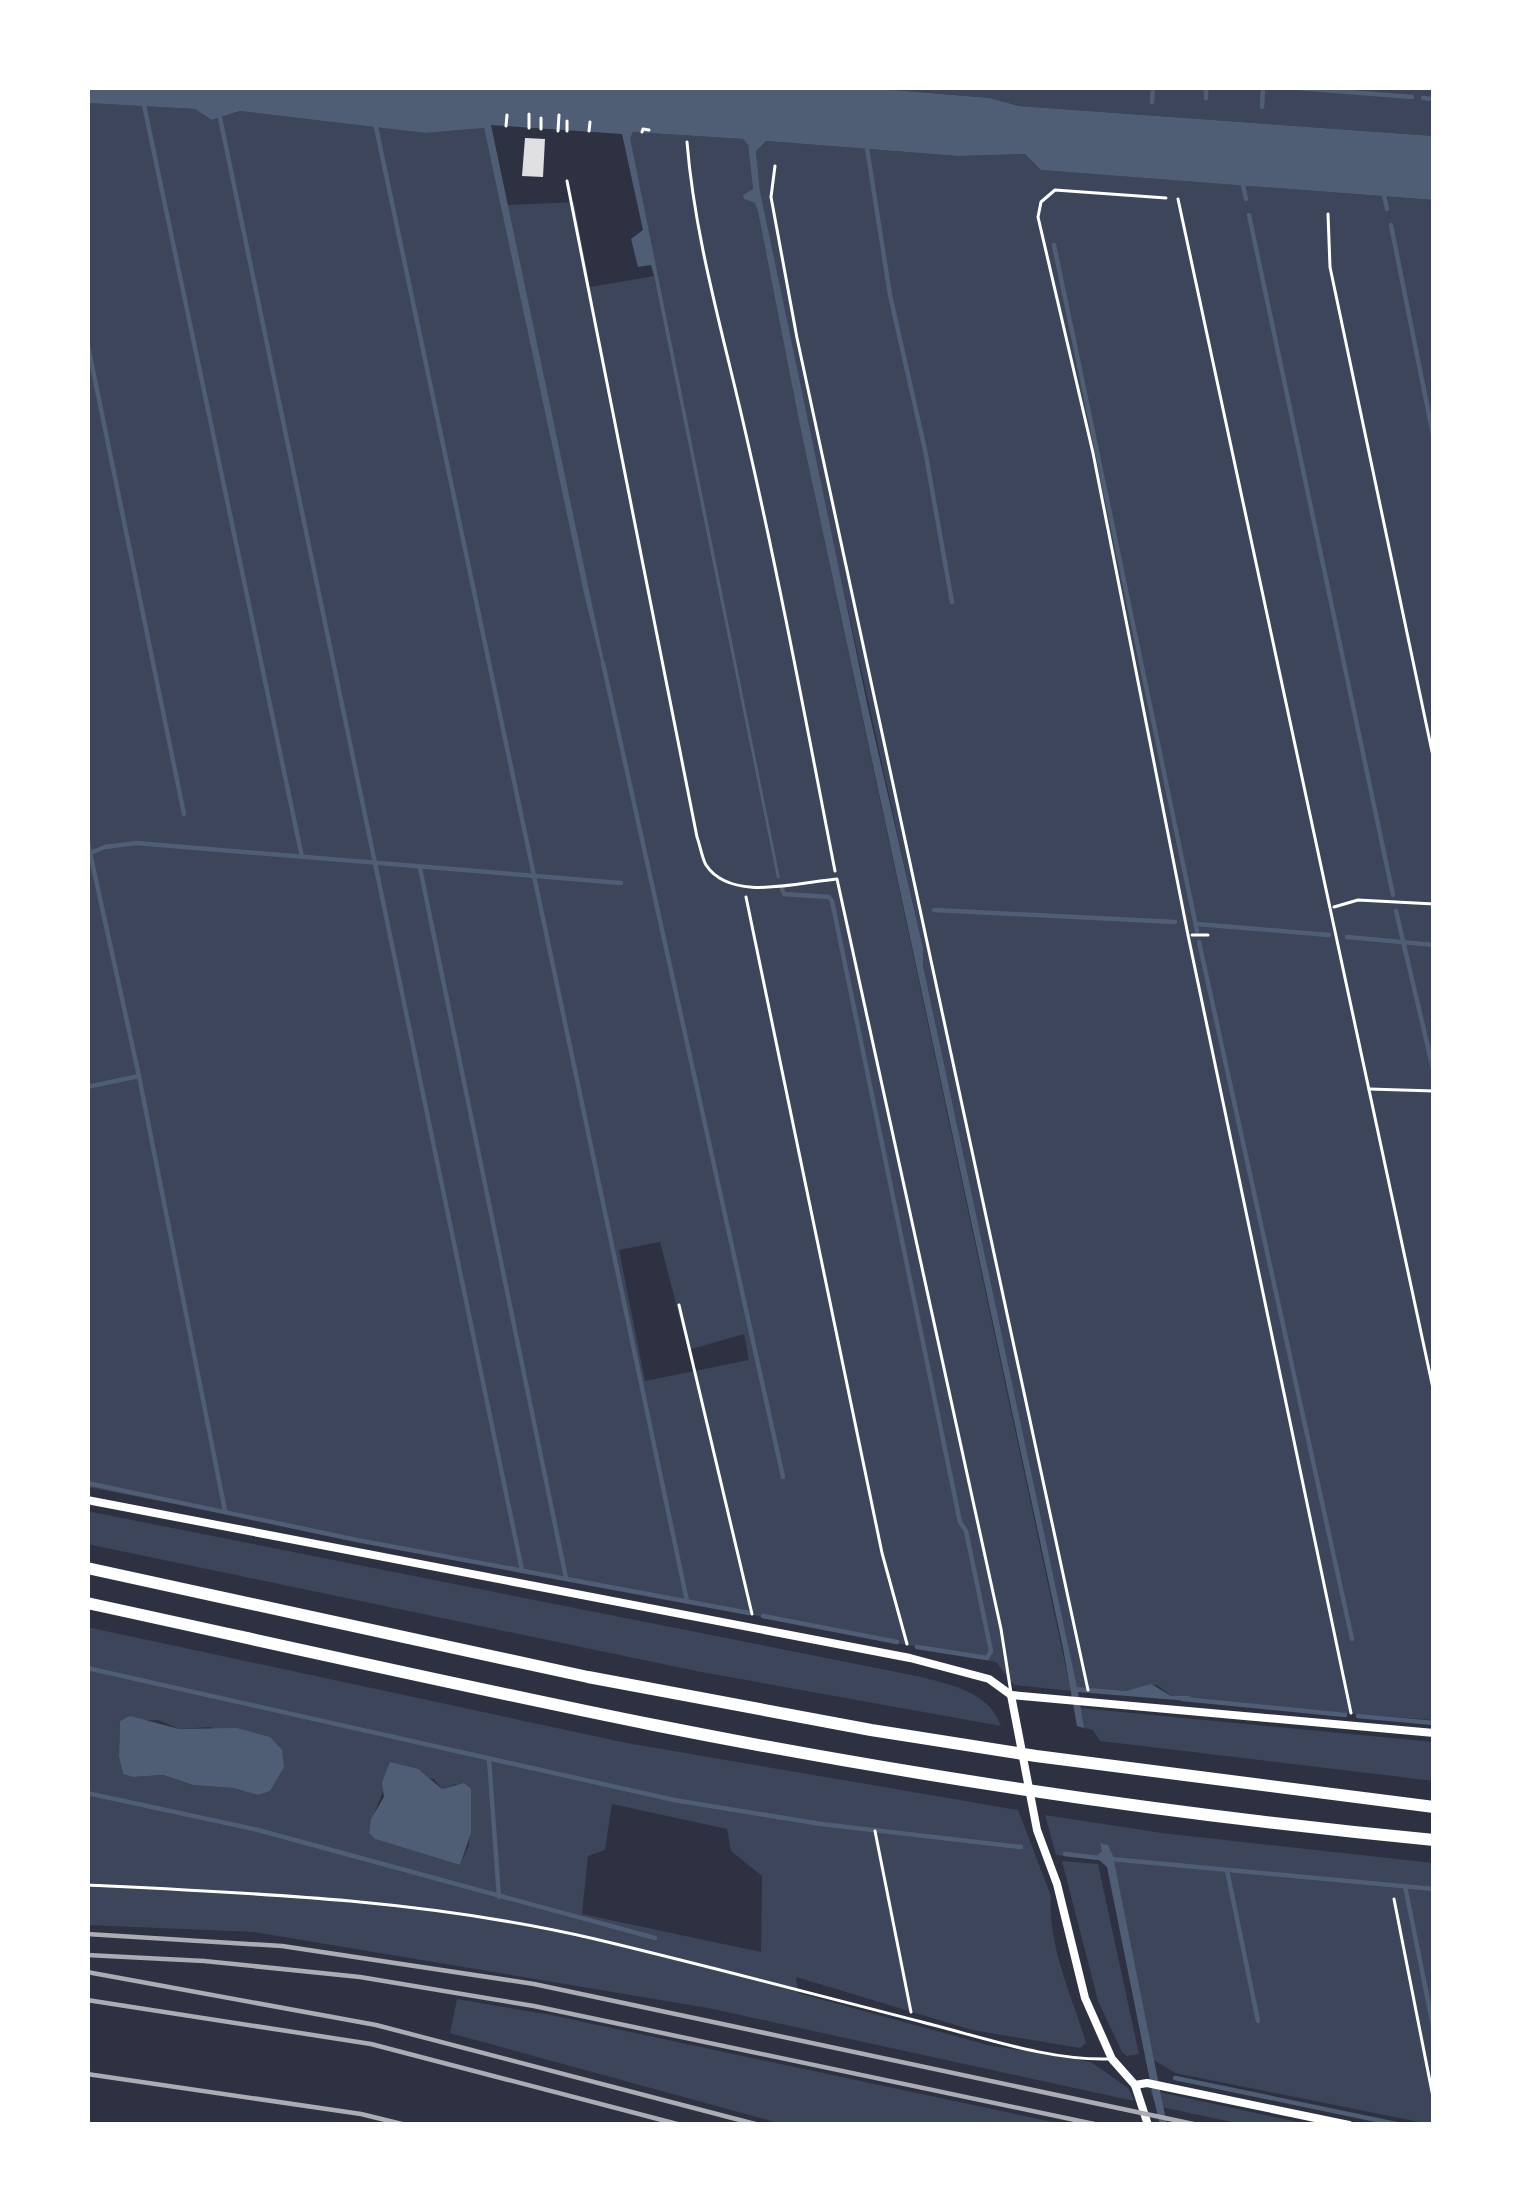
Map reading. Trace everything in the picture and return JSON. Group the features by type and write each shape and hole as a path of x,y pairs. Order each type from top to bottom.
{"highway":[{"path":"87,1568 588,1676 1006,1751 1434,1807"},
{"path":"87,1603 656,1725 1013,1787 1434,1840"}],"street":[{"path":"87,1500 910,1658 972,1673 1011,1695 1434,1733"},
{"path":"1011,1695 1037,1830 1057,1884 1085,1999 1112,2059 1135,2085 1148,2125"},
{"path":"1135,2085 1162,2086 1348,2125"}],"lane":[{"path":"567,181 706,865 722,879 746,887 837,879 1011,1695"},
{"path":"87,1885 310,1896 589,1937 912,2019 1088,2060 1112,2059"}],"path":[{"path":"529,128 530,114"},
{"path":"506,126 507,115"},
{"path":"559,115 559,131"},
{"path":"541,118 541,129"},
{"path":"566,131 567,121"},
{"path":"589,131 590,122"},
{"path":"642,133 650,130"},
{"path":"687,142 703,246 837,879"},
{"path":"775,166 771,196 797,338 1087,1688"},
{"path":"1166,198 1055,190 1041,202 1038,217 1093,453 1188,935 1354,1726"},
{"path":"1178,200 1434,1393"},
{"path":"1328,214 1328,248 1434,761"},
{"path":"746,887 747,914 882,1553 910,1658"},
{"path":"1332,908 1358,900 1434,904"},
{"path":"1188,935 1208,935"},
{"path":"1367,1089 1434,1090"},
{"path":"679,1305 752,1605 751,1628"},
{"path":"875,1831 912,2019"},
{"path":"1394,1899 1434,2102"}],"shaded area":[{"path":"87,87 858,87 990,98 1019,106 1434,136 1434,200 1041,170 1025,154 958,156 766,141 756,151 760,191 868,708 923,948 1077,1687 1126,1691 1151,1684 1171,1696 1190,1696 1189,1701 1078,1692 1084,1728 1077,1726 758,212 755,203 743,195 753,189 748,145 743,139 633,132 630,138 780,878 654,276 651,265 638,267 631,239 643,230 622,134 491,125 602,666 484,128 425,133 240,111 212,120 195,109 87,103"},
{"path":"858,87 1434,87 1434,136 1019,106 990,98"},
{"path":"87,103 196,109 213,120 240,111 425,133 484,128 602,666 507,205 574,202 590,287 654,276 777,878 629,138 633,132 743,139 748,145 753,189 744,198 755,203 758,212 1071,1691 1014,1685 996,1662 87,1487","holes":["660,1242 688,1350 744,1334 749,1360 645,1381 619,1250"]},
{"path":"765,141 958,156 1025,154 1042,170 1434,200 1434,1720 1189,1701 1157,1685 1126,1691 1077,1688 923,949 809,434 760,191 756,151"},
{"path":"87,1511 922,1677 979,1698 1001,1726 701,1672 87,1544"},
{"path":"87,1627 627,1743 1018,1810 1051,1896 1057,1952 1086,2043 1080,2048 972,2030 796,1977 798,1993 988,2045 1091,2062 1128,2088 1134,2101 708,2008 254,1932 87,1925","holes":["158,1720 179,1729 211,1727 258,1795 192,1785 163,1775 123,1774 120,1722","388,1773 434,1779 442,1789 456,1784 471,1800 469,1845 460,1865 375,1839 369,1833","612,1804 727,1829 731,1851 762,1876 761,1952 582,1914 588,1856 605,1850"]},
{"path":"1080,1708 1434,1742 1434,1781 1100,1741 1093,1730 1084,1728"},
{"path":"130,1716 179,1729 237,1728 270,1737 282,1750 284,1767 270,1791 258,1795 193,1785 163,1775 123,1774 120,1721"},
{"path":"390,1762 418,1769 442,1789 464,1783 471,1789 471,1833 460,1865 375,1839 369,1833 384,1797 382,1782"},
{"path":"1045,1815 1434,1863 1434,2125 1175,2073 1152,2059 1113,1862 1056,1855"},
{"path":"1100,1843 1108,1845 1113,1856 1167,2125 1160,2125 1152,2091 1107,1867 1096,1857 1102,1851"},
{"path":"1062,1861 1098,1864 1139,2054 1122,2052 1098,2001"},
{"path":"457,1999 1067,2125 786,2125 450,2033"},
{"path":"1150,2090 1311,2125 1246,2125 1156,2106"}],"building":[{"path":"525,138 545,139 543,177 522,176"}],"waterway":[{"path":"1152,102 1153,87"},
{"path":"1206,87 1206,98"},
{"path":"1262,107 1263,87"},
{"path":"1285,87 1412,97"},
{"path":"1423,98 1434,99"},
{"path":"144,105 302,857"},
{"path":"219,113 522,1570"},
{"path":"376,127 687,1601"},
{"path":"867,148 890,295 925,450 952,602"},
{"path":"1242,181 1246,199"},
{"path":"1383,191 1387,209"},
{"path":"1249,215 1393,895"},
{"path":"1391,225 1434,440"},
{"path":"1054,245 1197,931"},
{"path":"87,341 184,814"},
{"path":"603,663 783,1477"},
{"path":"87,839 225,1511"},
{"path":"90,853 136,843 621,883"},
{"path":"420,868 566,1578"},
{"path":"782,889 784,894 832,901 991,1651 987,1658 917,1647"},
{"path":"934,910 1175,922"},
{"path":"1396,911 1434,1073"},
{"path":"1197,924 1329,935"},
{"path":"1347,937 1434,945"},
{"path":"1199,942 1352,1639"},
{"path":"87,1087 139,1076"},
{"path":"87,1483 357,1540 749,1613"},
{"path":"763,1616 897,1642"},
{"path":"87,1668 674,1800 821,1824 1021,1847"},
{"path":"1183,1699 1345,1715"},
{"path":"1358,1716 1434,1723"},
{"path":"489,1759 499,1897"},
{"path":"87,1793 258,1830 655,1938"},
{"path":"1065,1854 1100,1858"},
{"path":"1111,1859 1434,1889"},
{"path":"1227,1870 1258,2021"},
{"path":"1405,1886 1434,2031"},
{"path":"1175,2078 1401,2125"}],"railway":[{"path":"87,1934 282,1946 534,1984 1198,2125"},
{"path":"87,1955 360,1977 534,2006 1099,2125"},
{"path":"87,1972 376,2025 759,2125"},
{"path":"87,2000 371,2044 681,2125"},
{"path":"87,2074 361,2114 406,2125"}]}
